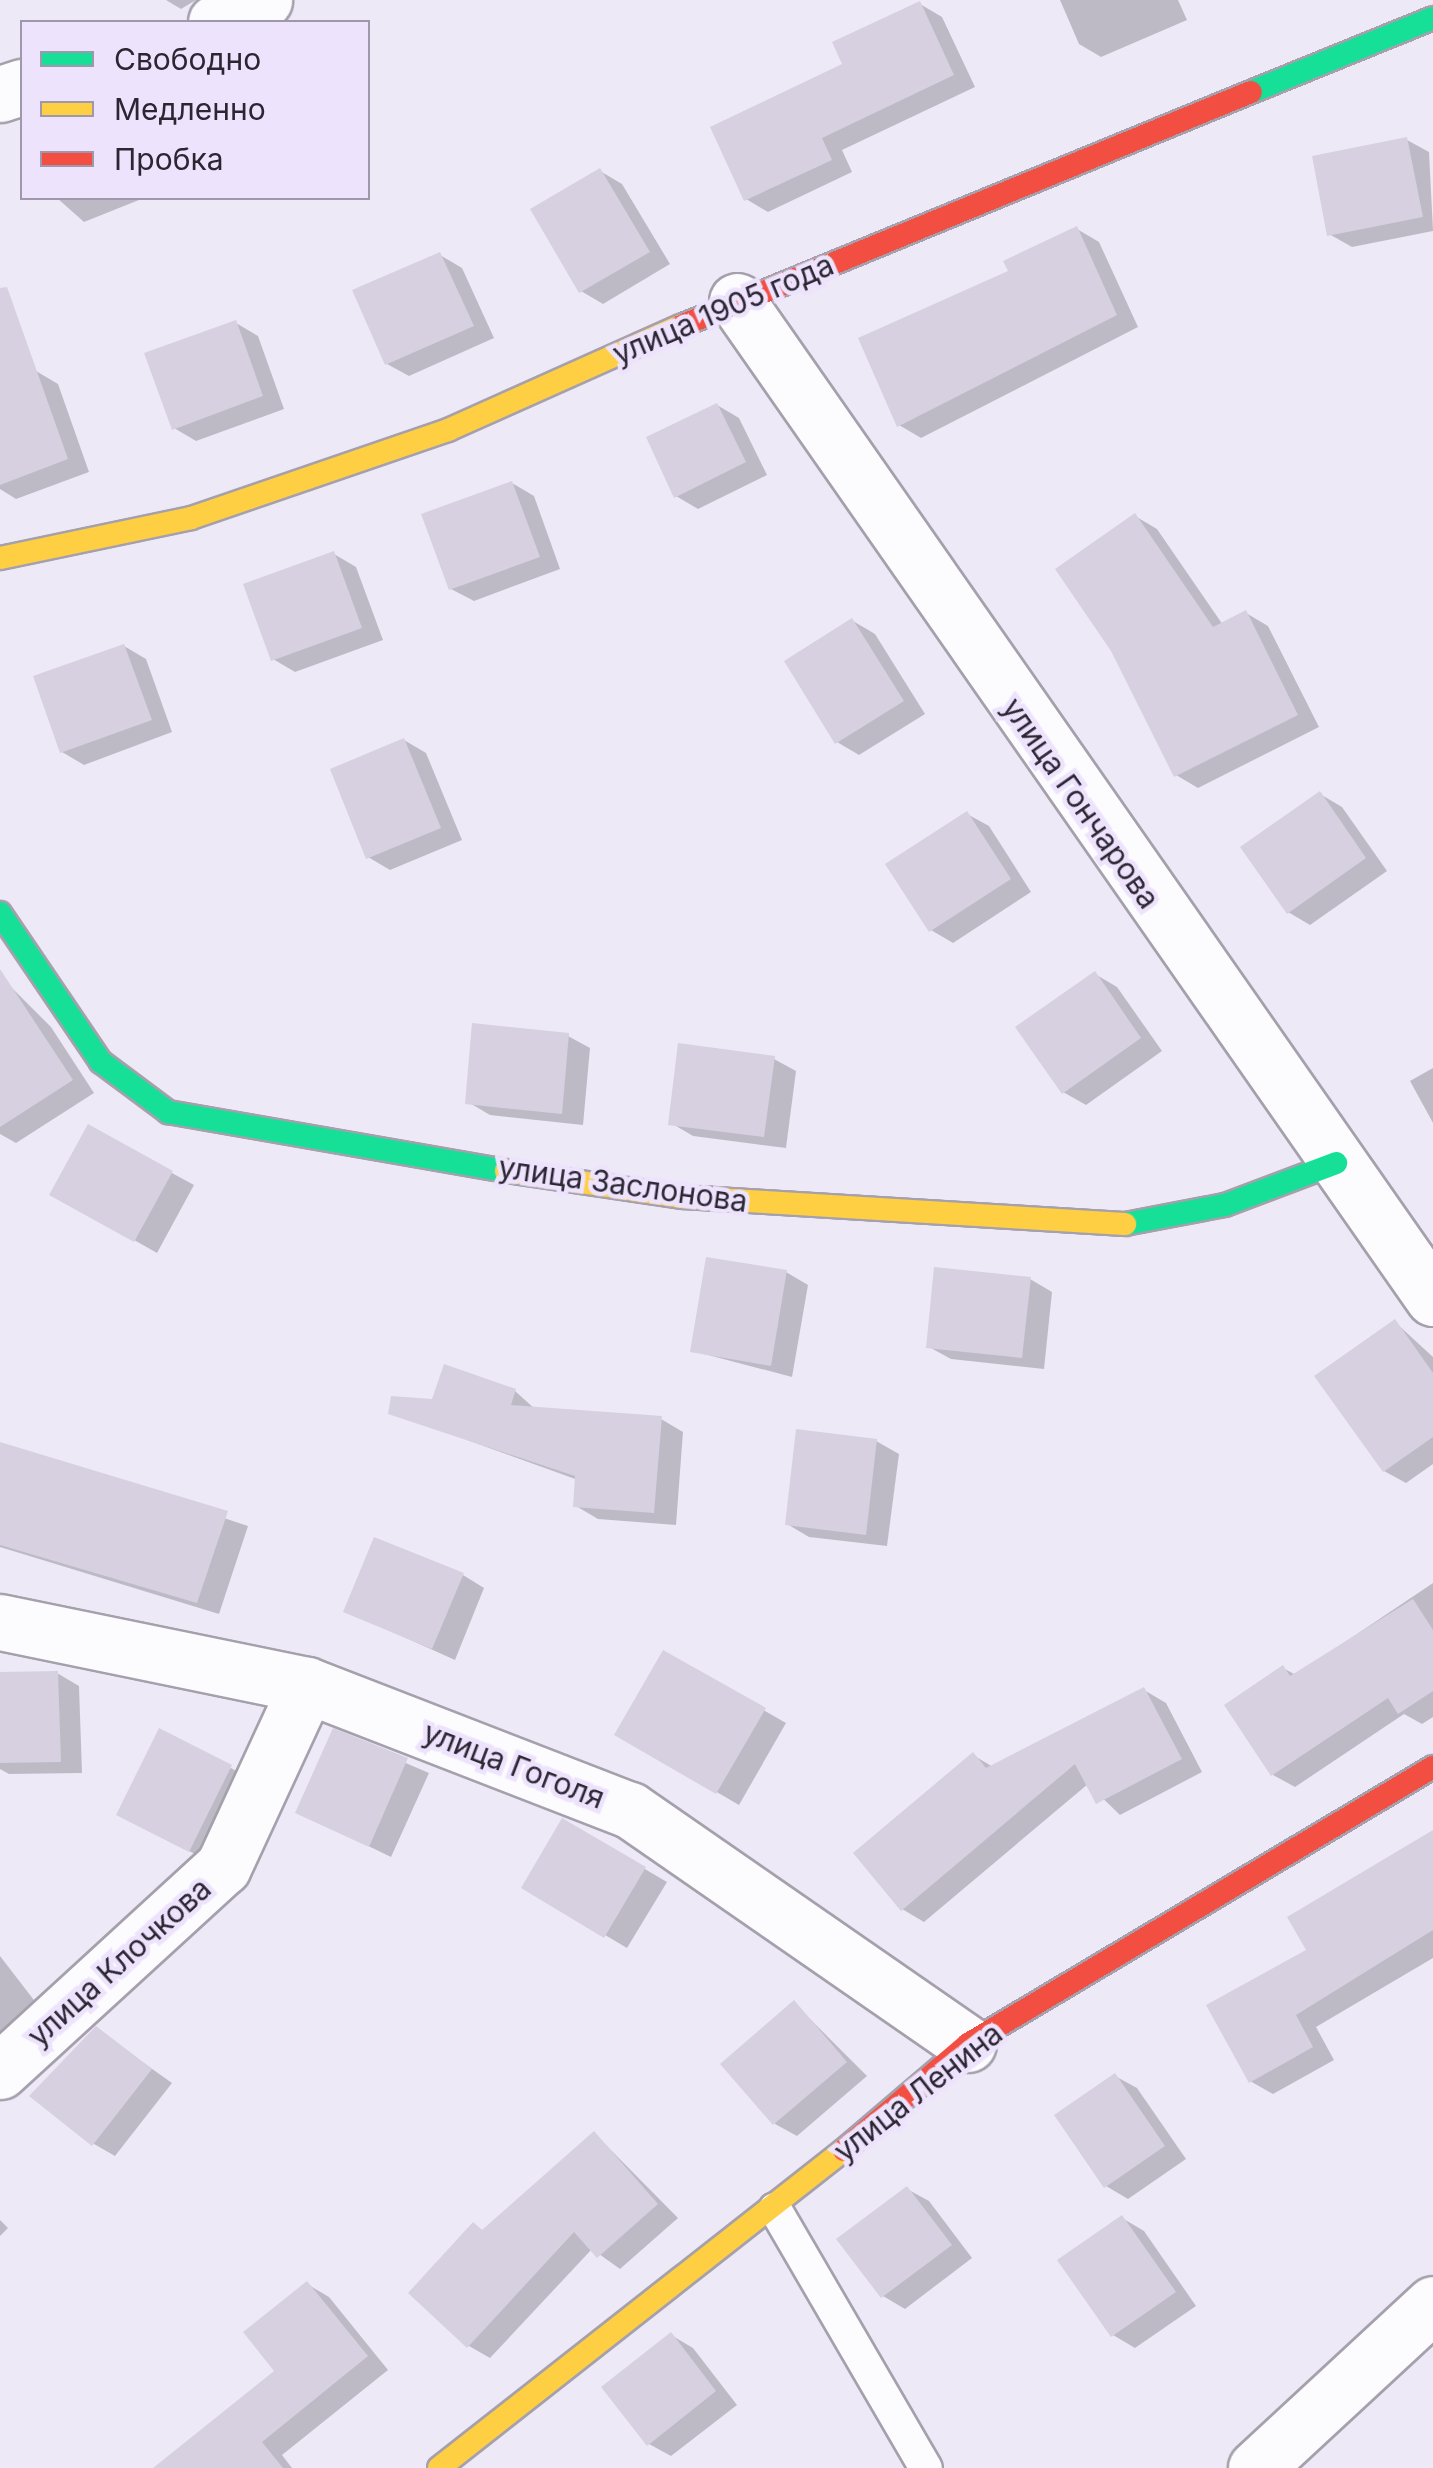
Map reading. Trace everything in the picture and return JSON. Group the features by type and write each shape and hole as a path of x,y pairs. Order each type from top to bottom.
{"street":[{"path":"220,20 264,0"},
{"name":"улица 1905 года","path":"0,558 191,518 448,430 737,301 1433,18"},
{"name":"улица Гончарова","path":"737,301 1433,1298"},
{"name":"улица Заслонова","path":"0,913 101,1062 168,1112 277,1137 682,1197 1120,1226 1225,1205 1336,1163"},
{"name":"улица Гоголя","path":"0,1622 307,1685 630,1810 968,2044"},
{"name":"улица Клочкова","path":"0,2071 223,1867 307,1685"},
{"name":"улица Ленина","path":"438,2468 774,2209 968,2044 1431,1772"},
{"path":"1256,2468 1433,2304"}],"lane":[{"path":"774,2209 926,2468"}],"building":[{"path":"920,1 954,75 822,138 832,160 744,201 710,127 842,64 832,42"},
{"path":"1407,137 1423,217 1327,236 1312,156"},
{"path":"600,168 650,252 579,293 530,209"},
{"path":"1077,226 1117,315 897,427 858,338 1008,271 1003,261"},
{"path":"440,252 474,326 385,365 352,290"},
{"path":"7,287 68,459 0,485 0,288"},
{"path":"236,320 263,396 172,430 144,353"},
{"path":"717,403 746,462 674,498 646,437"},
{"path":"512,481 540,557 449,590 421,514"},
{"path":"1135,513 1213,627 1246,610 1298,715 1174,777 1111,651 1055,569"},
{"path":"334,551 362,628 271,661 243,584"},
{"path":"852,618 904,701 835,744 784,661"},
{"path":"124,644 152,720 60,753 33,676"},
{"path":"404,738 441,828 366,859 330,769"},
{"path":"1320,791 1366,858 1287,914 1240,847"},
{"path":"967,811 1011,879 929,932 885,864"},
{"path":"0,969 73,1080 0,1127"},
{"path":"1095,971 1141,1038 1062,1094 1015,1027"},
{"path":"472,1023 569,1033 562,1114 465,1104"},
{"path":"678,1043 775,1056 764,1137 668,1125"},
{"path":"88,1124 173,1171 134,1242 49,1195"},
{"path":"706,1257 787,1270 771,1366 690,1352"},
{"path":"934,1267 1031,1277 1022,1358 926,1348"},
{"path":"1395,1319 1433,1373 1433,1437 1383,1472 1314,1376"},
{"path":"444,1364 516,1389 511,1405 662,1416 654,1513 573,1507 575,1476 388,1414 391,1396 432,1399"},
{"path":"796,1429 877,1439 866,1535 785,1525"},
{"path":"0,1442 228,1511 197,1603 0,1545"},
{"path":"374,1537 464,1573 432,1649 343,1612"},
{"path":"1413,1599 1433,1630 1433,1691 1398,1714 1388,1698 1271,1776 1224,1705 1283,1665 1290,1676"},
{"path":"663,1650 766,1708 716,1794 614,1735"},
{"path":"58,1671 61,1762 0,1763 0,1672"},
{"path":"1144,1687 1182,1759 1096,1804 1075,1764 901,1911 853,1853 973,1752 986,1768"},
{"path":"159,1728 232,1765 189,1852 116,1815"},
{"path":"333,1728 408,1758 369,1847 295,1813"},
{"path":"562,1818 646,1867 604,1938 521,1888"},
{"path":"1433,1830 1433,1930 1296,2015 1313,2047 1249,2083 1206,2005 1306,1950 1287,1917"},
{"path":"794,2000 847,2062 773,2125 720,2064"},
{"path":"96,2026 152,2069 92,2146 29,2096"},
{"path":"1115,2073 1165,2146 1104,2188 1054,2115"},
{"path":"594,2131 658,2204 597,2258 574,2232 467,2348 408,2293 473,2222 482,2230"},
{"path":"907,2186 952,2245 881,2298 836,2239"},
{"path":"1122,2215 1176,2292 1111,2337 1057,2260"},
{"path":"307,2281 368,2356 262,2442 283,2468 153,2468 274,2371 243,2332"},
{"path":"671,2332 716,2391 647,2446 601,2387"}],"traffic: fast":[{"path":"1251,92 1433,18"},
{"path":"0,913 101,1062 168,1112 506,1171"},
{"path":"1125,1224 1225,1205 1336,1163"}],"traffic: slow":[{"path":"0,558 191,518 448,430 681,326"},
{"path":"506,1171 682,1197 1125,1224"},
{"path":"439,2468 844,2150"}],"traffic: jam":[{"path":"681,326 1251,92"},
{"path":"844,2150 968,2044 1433,1767"}]}
